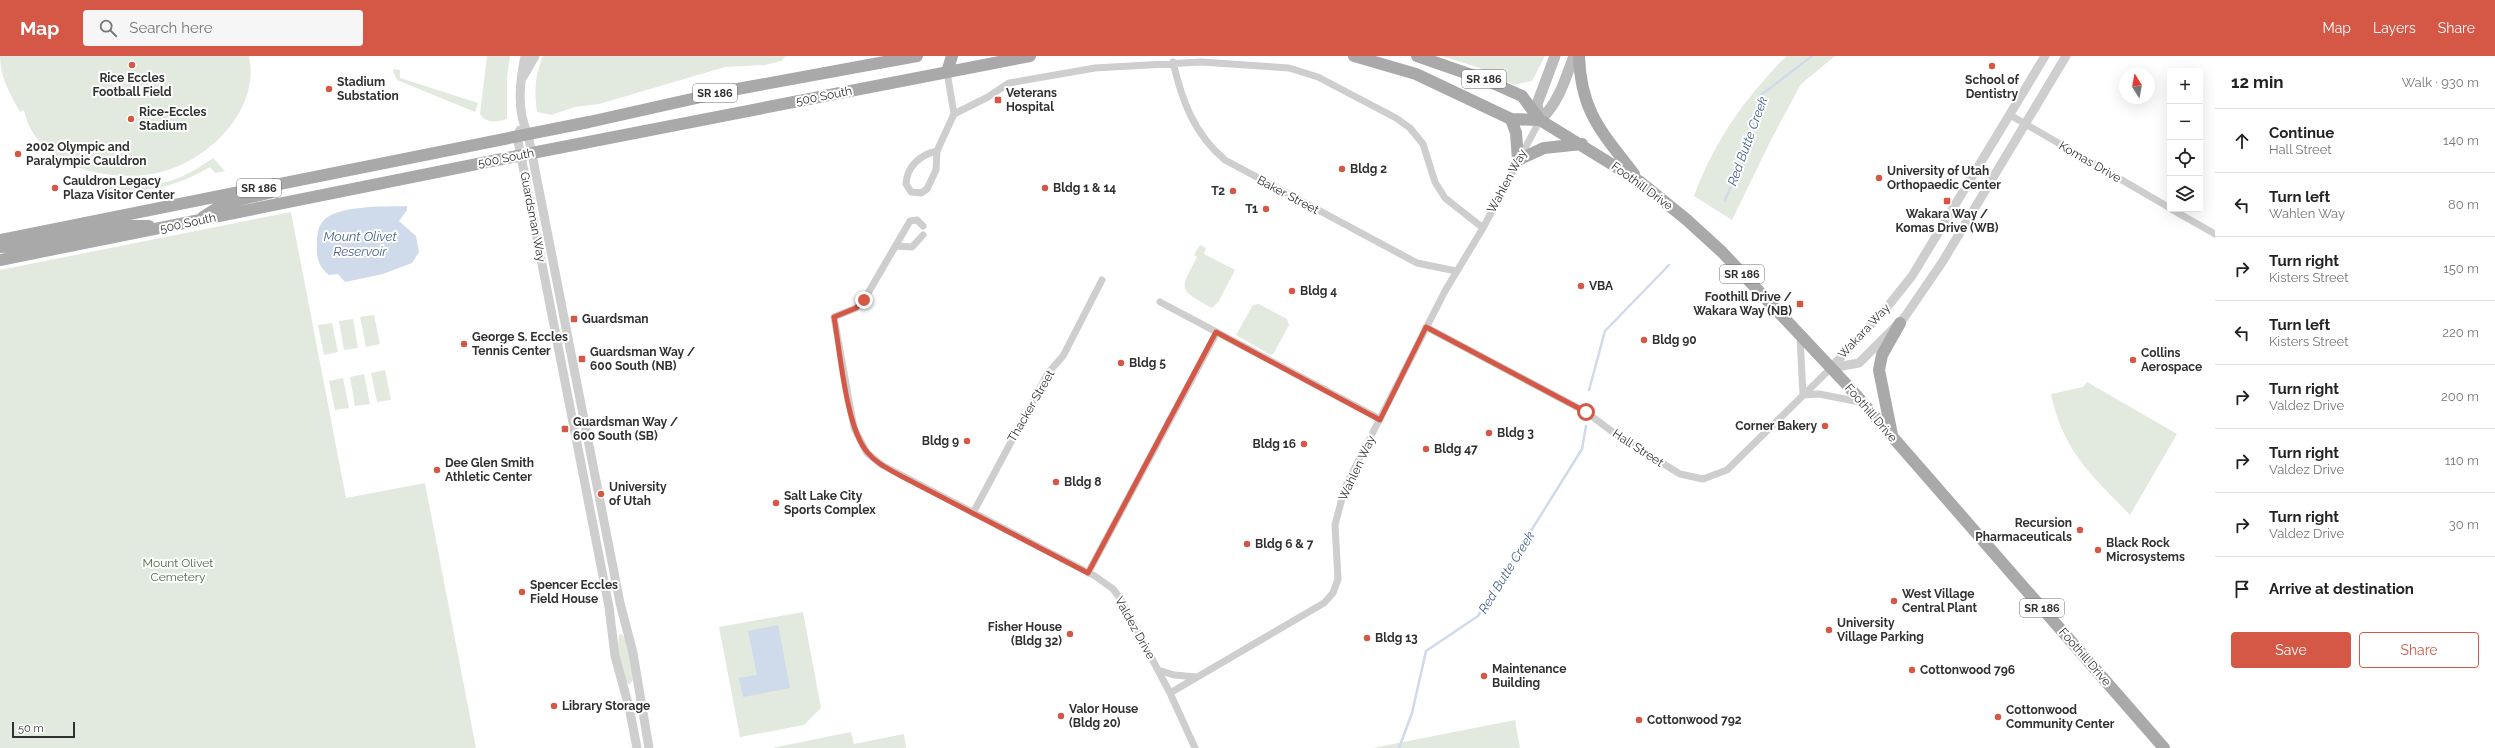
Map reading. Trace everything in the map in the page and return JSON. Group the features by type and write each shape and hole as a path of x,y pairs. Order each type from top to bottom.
{"main road":[{"name":"500 South","path":"0,240 523,131 917,56"},
{"path":"947,72 952,56"},
{"name":"500 South","path":"0,260 195,222 526,154 1030,56"},
{"name":"Foothill Drive","path":"1354,56 1416,74 1512,119 1540,120"},
{"name":"Foothill Drive","path":"1417,56 1486,80 1522,96 1540,120 1582,144 1639,181 1687,220 1722,252 1862,402 2164,748"},
{"path":"1555,56 1537,104 1540,120 1550,112 1557,101 1574,56"},
{"path":"1579,56 1580,81 1586,104 1603,134 1639,181"},
{"path":"1512,119 1516,133 1518,160 1544,148 1582,144"},
{"path":"195,222 225,203 269,193 274,184"},
{"path":"0,247 19,246 112,226 177,225"},
{"path":"1892,437 1879,370 1882,355 1900,323"}],"street":[{"name":"Guardsman Way","path":"524,56 520,83 526,154 609,607 615,656 627,700 637,748"},
{"path":"520,83 536,56"},
{"name":"Wakara Way","path":"1831,368 1888,306 1912,276 2045,56"},
{"name":"Wakara Way","path":"1831,368 1859,362 1900,323 1933,277 2066,56"},
{"path":"954,114 988,98 1009,83 1019,80 1096,68 1173,62 1245,64 1302,72 1318,77 1396,118 1410,128 1423,144 1435,182 1445,198 1482,228"},
{"name":"Baker Street","path":"1173,62 1183,100 1194,126 1211,148 1225,160 1417,263 1456,271"},
{"path":"937,152 922,155 910,169 906,184 911,192 921,193 927,189 936,170 937,152 954,114 947,72"},
{"name":"Komas Drive","path":"2010,115 2167,207"},
{"name":"Wahlen Way","path":"1170,693 1324,603 1333,593 1338,579 1335,536 1340,505 1345,487 1426,327 1456,271 1482,228 1540,120"},
{"name":"Guardsman Way","path":"526,154 620,603 633,653 649,748"},
{"name":"Komas Drive","path":"2176,212 2215,234"},
{"name":"Valdez Drive","path":"923,226 917,220 910,221 864,300 856,308 834,317 854,428 868,453 882,465 1088,573 1108,585 1117,593 1170,693 1195,748"},
{"path":"896,246 912,247 923,235"},
{"name":"Thacker Street","path":"973,513 1048,373 1063,356 1102,280"},
{"path":"1160,302 1380,420"},
{"name":"Hall Street","path":"1426,327 1586,412 1618,436 1680,474 1696,478 1711,477 1727,470 1831,368"},
{"path":"1088,573 1216,332"},
{"path":"1800,336 1803,395 1819,394 1862,402"},
{"path":"1158,670 1174,675 1197,677"}],"green space":[{"name":"Rice-Eccles Stadium","path":"0,56 249,56 251,75 247,93 240,111 217,141 202,153 185,163 168,170 127,176 104,174 82,168 62,160 45,147 32,130 24,110 20,112 9,92 0,64"},
{"path":"487,56 510,56 507,77 507,119 489,121 480,114"},
{"path":"543,56 786,56 781,61 765,65 725,67 599,104 575,107 551,115 537,112 536,84 538,70"},
{"path":"1442,56 1545,56 1532,81 1514,85 1477,67"},
{"path":"1787,56 1835,56 1801,84 1772,138 1732,220 1694,196 1700,180 1724,133 1755,91 1776,66"},
{"path":"394,69 400,70 400,78 478,103 475,112 397,80 393,72"},
{"path":"213,158 225,171 215,173 210,167 185,180 158,188 145,190 118,191 104,189 105,184 121,186 149,186 174,180"},
{"name":"Mount Olivet Cemetery","path":"291,212 346,498 425,483 476,748 0,748 0,270"},
{"path":"1200,245 1206,248 1204,254 1235,270 1219,301 1212,308 1193,297 1185,288 1187,277 1197,257 1194,255"},
{"path":"1259,304 1287,319 1289,325 1274,353 1271,355 1236,335 1253,305"},
{"path":"374,315 380,344 366,347 360,317"},
{"path":"353,319 358,348 344,350 339,321"},
{"path":"332,323 338,352 324,355 318,325"},
{"path":"385,370 391,400 377,402 371,373"},
{"path":"364,374 370,404 355,406 350,377"},
{"path":"343,378 349,408 335,410 329,381"},
{"path":"2087,382 2177,434 2130,515 2091,474 2081,461 2063,432 2056,414 2051,394 2083,387"},
{"path":"803,612 821,708 804,725 740,737 719,627"},
{"path":"621,634 628,643 632,656 633,680 629,685 625,681 619,662 618,641 619,635"},
{"path":"1515,720 1520,748 1373,748"},
{"path":"851,732 854,744 904,734 906,748 772,748"}],"water":[{"name":"Mount Olivet Reservoir","path":"407,206 407,210 399,221 416,236 419,252 412,263 383,274 345,282 338,274 329,275 323,269 318,258 317,237 321,224 327,218 336,213 360,208"},
{"path":"778,625 790,688 743,697 739,678 757,675 748,631"}],"waterway":[{"name":"Red Butte Creek","path":"1725,200 1744,158 1761,95 1812,56"},
{"name":"Red Butte Creek","path":"1589,390 1605,331 1669,265"},
{"name":"Red Butte Creek","path":"1399,748 1412,713 1426,651 1478,616 1582,449 1586,426"}],"place":[{"name":"Rice Eccles Football Field","path":"132,65"},
{"name":"School of Dentistry","path":"1992,66"},
{"name":"Stadium Substation","path":"329,89"},
{"name":"Veterans Hospital","path":"998,100"},
{"name":"Rice-Eccles Stadium","path":"131,119"},
{"name":"2002 Olympic and Paralympic Cauldron","path":"18,154"},
{"name":"Bldg 2","path":"1342,169"},
{"name":"University of Utah Orthopaedic Center","path":"1879,178"},
{"name":"Cauldron Legacy Plaza Visitor Center","path":"55,188"},
{"name":"Bldg 1 & 14","path":"1045,188"},
{"name":"T2","path":"1233,191"},
{"name":"Wakara Way / Komas Drive (WB)","path":"1947,201"},
{"name":"T1","path":"1266,209"},
{"name":"VBA","path":"1581,286"},
{"name":"Bldg 4","path":"1292,291"},
{"name":"Foothill Drive / Wakara Way (NB)","path":"1800,304"},
{"name":"Guardsman","path":"574,319"},
{"name":"Bldg 90","path":"1644,340"},
{"name":"George S. Eccles Tennis Center","path":"464,344"},
{"name":"Guardsman Way / 600 South (NB)","path":"582,359"},
{"name":"Collins Aerospace","path":"2133,360"},
{"name":"Bldg 5","path":"1121,363"},
{"name":"Corner Bakery","path":"1825,426"},
{"name":"Guardsman Way / 600 South (SB)","path":"565,429"},
{"name":"Bldg 3","path":"1489,433"},
{"name":"Bldg 9","path":"967,441"},
{"name":"Bldg 16","path":"1304,444"},
{"name":"Bldg 47","path":"1426,449"},
{"name":"Dee Glen Smith Athletic Center","path":"437,470"},
{"name":"Bldg 8","path":"1056,482"},
{"name":"University of Utah","path":"601,494"},
{"name":"Salt Lake City Sports Complex","path":"776,503"},
{"name":"Recursion Pharmaceuticals","path":"2080,530"},
{"name":"Bldg 6 & 7","path":"1247,544"},
{"name":"Black Rock Microsystems","path":"2098,550"},
{"name":"Spencer Eccles Field House","path":"522,592"},
{"name":"West Village Central Plant","path":"1894,601"},
{"name":"University Village Parking","path":"1829,630"},
{"name":"Fisher House (Bldg 32)","path":"1070,634"},
{"name":"Bldg 13","path":"1367,638"},
{"name":"Cottonwood 796","path":"1912,670"},
{"name":"Maintenance Building","path":"1484,676"},
{"name":"Library Storage","path":"554,706"},
{"name":"Valor House (Bldg 20)","path":"1061,716"},
{"name":"Cottonwood Community Center","path":"1998,717"},
{"name":"Cottonwood 792","path":"1639,720"}],"route":[{"path":"864,300 856,308 834,317 854,428 862,445 868,453 882,465 901,476 1088,573 1137,484 1140,474 1216,332 1380,420 1426,327 1586,412"}]}
